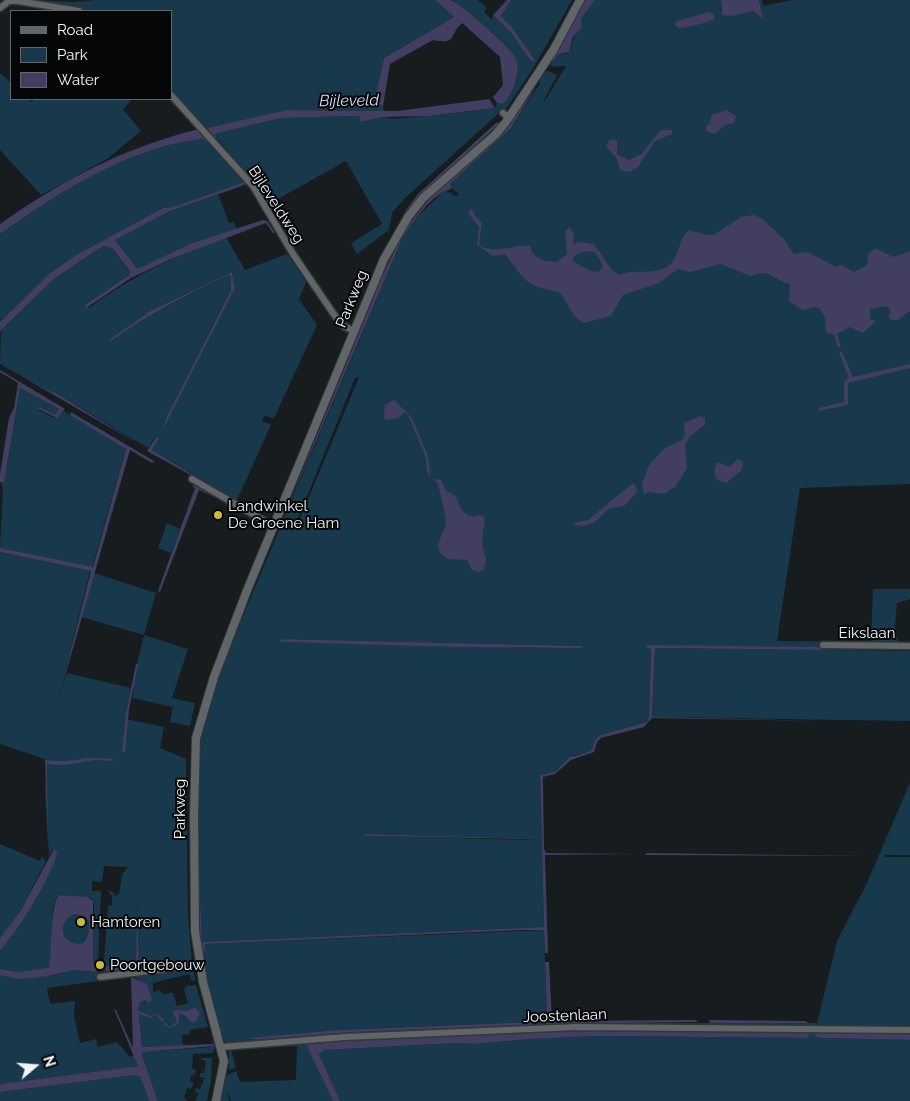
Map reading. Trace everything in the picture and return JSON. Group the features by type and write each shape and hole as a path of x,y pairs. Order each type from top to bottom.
{"street":[{"name":"Parkweg","path":"216,1101 223,1072 222,1047 199,965 195,931 194,888 196,738 214,677 273,526 384,260 408,217 423,198 495,135 506,116 554,49 580,0"},
{"path":"0,8 9,1 18,1 73,10"},
{"name":"Bijleveldweg","path":"172,95 245,176 335,316 345,326 354,331"},
{"path":"192,479 273,526"},
{"name":"Eikslaan","path":"823,645 910,646"},
{"path":"100,977 199,965"},
{"name":"Joostenlaan","path":"222,1047 345,1037 577,1027 910,1030"}],"green space":[{"path":"23,0 76,2 97,0 435,0 454,17 384,58 375,104 383,106 384,111 286,110 207,128 172,90 172,10 84,10"},
{"path":"451,0 478,0 487,8 484,12 492,20 493,15 511,33 530,60 535,60 512,27 501,16 511,0 572,0 534,67 506,109 499,113 405,198 392,213 389,230 357,254 351,243 382,224 346,161 267,205 249,176 213,134 281,118 356,116 360,117 362,122 383,117 393,119 495,108 497,103 503,104 515,84 516,59 495,35"},
{"path":"595,0 721,0 721,11 753,11 763,19 759,0 762,0 763,6 792,0 910,0 910,484 800,488 777,641 871,642 873,589 910,589 910,599 897,603 895,626 898,641 910,642 910,649 831,650 910,651 910,721 652,717 655,648 825,650 826,647 647,646 647,648 651,649 649,715 647,722 600,735 595,740 592,750 586,754 573,755 556,771 540,775 544,927 202,942 198,845 200,938 205,962 204,944 544,930 547,1020 542,1022 553,1025 611,1023 817,1023 837,941 866,885 910,783 910,855 884,855 884,857 910,857 910,1033 819,1038 910,1040 910,1101 340,1101 319,1054 325,1050 456,1043 475,1044 597,1036 808,1038 808,1032 363,1039 306,1042 333,1101 231,1101 228,1090 229,1101 219,1101 225,1076 237,1071 240,1082 296,1080 297,1046 231,1049 236,1068 229,1070 229,1048 222,1037 210,999 199,943 197,759 203,718 234,637 402,239 417,217 445,190 455,196 459,194 450,187 450,184 511,128 539,85 541,72 548,71 557,75 543,102 546,99 566,66 554,67 550,65 559,54 566,54 570,49 581,19","holes":["359,377 299,521 297,521 355,378","281,639 584,646 537,648 281,642","366,834 516,838 535,840 368,836","531,1022 531,1025 357,1032 249,1039 338,1030"]},
{"path":"0,73 10,82 10,100 29,100 32,102 33,100 130,100 123,109 141,131 107,159 41,195 0,150"},
{"path":"204,139 245,182 172,207 163,208 76,255 50,273 0,322 0,234 57,195 119,162 167,146"},
{"path":"218,194 229,223 234,222 237,229 192,243 140,269 137,268 115,240 170,211"},
{"path":"226,237 245,270 287,254 306,282 299,299 317,325 274,418 264,416 262,421 271,425 237,500 152,450 158,438 155,437 148,448 56,393 51,393 0,364 1,330 54,279 103,246 112,248 130,271 129,275 85,305 89,308 138,276","holes":["232,272 235,288 160,430 231,290 231,277 229,275 183,297 139,322 111,341 150,311"]},
{"path":"20,388 59,409 55,416 39,408 38,410 54,418 64,411 126,448 92,568 0,548 3,489 1,483 4,483"},
{"path":"167,523 180,529 171,553 158,548"},
{"path":"0,552 90,571 59,697 67,673 131,688 126,719 164,727 160,748 186,759 188,915 192,964 113,975 103,972 108,906 112,905 112,896 107,890 113,892 115,896 119,894 122,875 128,867 104,866 102,882 92,881 92,891 101,891 98,967 94,962 92,954 94,906 92,899 59,895 53,908 50,976 75,970 99,972 95,977 98,981 47,988 50,1004 75,1001 74,1016 80,1043 96,1039 98,1047 117,1042 130,1057 134,1055 138,1066 0,1084 0,951 35,901 58,852 53,849 49,856 45,791 47,760 0,744","holes":["137,899 139,964 188,960 188,962 132,971 105,971 107,966 136,962"]},
{"path":"94,573 156,593 144,635 81,617"},
{"path":"144,635 188,649 172,698 195,703 190,726 170,722 173,707 132,698 134,689 131,688"},
{"path":"0,844 40,861 42,857 46,861 19,913 0,938"},
{"path":"75,914 82,915 88,922 88,935 83,943 69,941 63,933 65,922"},
{"path":"193,968 195,980 192,981 189,974 153,983 153,992 160,990 162,994 173,993 177,1006 188,1003 184,990 186,986 196,985 208,1027 190,1030 190,1034 182,1035 183,1046 142,1047 139,1014 154,1017 157,1015 164,1020 157,1013 150,1016 138,1010 140,1002 145,1000 149,1003 148,988 134,976 104,979"},
{"path":"213,1037 215,1047 213,1053 193,1054 192,1069 196,1070 195,1076 191,1075 190,1081 194,1083 191,1089 187,1088 184,1097 187,1101 158,1101 142,1056 143,1052 212,1047"},
{"path":"202,1058 212,1058 211,1081 207,1101 195,1101 199,1093 195,1092 196,1088 200,1089 204,1078 200,1077 200,1073 204,1073 206,1061 202,1060"},
{"path":"135,1075 140,1077 149,1101 0,1101 0,1092"}],"water":[{"path":"435,0 450,0 455,3 495,35 515,57 517,75 510,94 503,104 497,103 493,97 503,85 500,57 462,23 449,40 433,40 390,64 383,106 374,104 384,58 454,17"},
{"path":"507,0 511,0 501,16 512,27 535,60 534,62 530,60 511,33 493,15"},
{"path":"585,0 595,0 581,19 581,28 573,37 569,52 559,54 550,65"},
{"path":"721,0 759,0 763,19 753,11 732,16 722,15"},
{"path":"710,12 714,15 714,19 710,21 683,28 678,28 675,25 676,21"},
{"path":"538,84 511,128 450,184 451,189 430,202 402,239 277,533 383,274 405,229 429,199 505,130"},
{"path":"489,99 495,108 429,116 383,117 361,122 360,117 356,116 281,118 214,134 219,143 207,128 286,110 398,111"},
{"path":"726,110 736,116 734,123 725,125 715,134 706,131 706,126 711,123 712,115"},
{"path":"497,122 499,124 422,194 401,217 418,194"},
{"path":"199,129 212,146 203,139 182,142 140,154 77,184 0,234 0,224 71,179 145,145"},
{"path":"661,130 672,130 672,134 655,141 638,167 630,172 620,170 616,157 606,147 610,139 617,140 617,154 629,160 641,154"},
{"path":"245,182 246,184 236,188 170,211 115,240 137,268 140,268 192,243 263,220 267,221 275,233 266,223 171,259 131,278 86,308 85,305 129,275 130,271 112,248 103,246 54,279 0,331 0,322 50,273 76,255 163,208 172,207"},
{"path":"472,209 475,216 482,222 479,244 481,247 499,249 530,245 536,257 557,262 567,254 565,231 570,227 574,235 573,244 581,242 594,244 612,270 619,275 631,272 656,271 668,266 675,258 686,233 690,230 706,235 714,235 741,217 754,215 761,218 784,239 794,254 808,252 836,267 842,265 854,272 867,265 868,255 875,248 893,257 910,251 910,311 898,320 892,320 889,318 890,310 887,306 870,309 870,319 876,321 863,333 850,327 837,334 841,347 838,347 834,335 826,332 825,317 820,309 815,307 802,310 789,301 790,284 768,274 751,276 720,264 690,272 678,269 659,283 623,295 611,316 584,323 575,316 559,292 539,287 527,281 505,254 493,256 477,245 479,227 468,213","holes":["586,251 595,252 603,266 599,272 590,271 573,261 574,256"]},
{"path":"232,272 235,288 162,431 167,416 231,290 231,277 229,275 183,297 139,322 111,341 109,340 150,311"},
{"path":"839,352 842,352 853,377 910,364 910,368 848,383 848,405 819,411 819,408 844,402 844,381 849,378"},
{"path":"0,370 65,409 57,418 38,409 39,407 55,415 59,409 20,388 4,483 0,482 0,474 9,418 14,408 18,383 0,372"},
{"path":"21,376 56,393 142,446"},
{"path":"394,400 412,418 428,456 431,477 427,472 426,458 408,415 404,412 398,418 387,420 384,418 385,405"},
{"path":"71,412 154,461 152,463 130,450 59,697 91,571 0,552 0,548 93,567 126,449 70,415"},
{"path":"700,416 705,418 705,425 690,436 685,446 687,468 676,486 664,494 648,492 644,494 642,483 649,465 665,448 682,440 685,435 684,423"},
{"path":"156,437 159,438 152,450 218,490 147,451"},
{"path":"738,459 743,462 742,470 726,483 717,480 714,472 717,462 729,467"},
{"path":"435,479 441,480 446,491 456,496 464,512 470,516 480,515 485,518 482,543 486,560 484,569 479,572 472,570 467,560 447,559 439,550 439,541 446,523 438,484"},
{"path":"633,483 637,492 624,506 608,509 594,523 583,526 574,525 574,523 588,520"},
{"path":"196,485 215,497 199,490 160,592 158,591 195,488 192,486"},
{"path":"281,639 584,646 582,648 431,646 280,642"},
{"path":"647,645 826,647 825,650 655,648 652,717 827,721 652,718 644,727 601,738 597,742 594,752 571,760 555,774 543,777 544,849 546,853 638,854 545,855 548,953 545,953 544,930 523,930 205,944 204,963 200,938 198,844 202,942 544,927 540,775 556,771 570,757 592,750 595,740 600,735 647,722 649,715 651,649 647,648"},
{"path":"136,664 138,664 129,710 125,752 122,752 126,714"},
{"path":"95,758 113,759 113,761 95,760 64,765 47,764 48,846 45,760 65,761"},
{"path":"366,834 516,838 535,839 365,836"},
{"path":"54,849 58,852 40,891 0,951 0,938 19,913"},
{"path":"647,853 869,856 645,855"},
{"path":"59,895 87,897 93,901 93,960 97,972 75,970 48,976 19,979 0,975 0,969 18,972 49,968 56,900","holes":["75,914 82,915 88,922 88,935 83,943 69,941 63,933 65,922"]},
{"path":"137,899 139,964 188,960 188,962 130,971 106,971 106,966 136,962"},
{"path":"545,962 549,962 552,1021 696,1020 698,1022 542,1024 547,1020"},
{"path":"131,977 147,984 152,999 149,1003 145,1000 140,1002 138,1010 150,1016 157,1013 164,1020 162,1022 157,1015 150,1018 139,1014 142,1047 212,1044 214,1046 143,1052 142,1056 158,1101 149,1101 140,1077 135,1075 0,1092 0,1084 138,1066 114,1009 133,1048"},
{"path":"195,1007 200,1013 196,1021 191,1022 186,1016 179,1013 179,1021 176,1026 169,1028 164,1024 165,1022 169,1027 175,1024 177,1020 173,1013 176,1010 187,1011"},
{"path":"708,1021 805,1021 809,1023 711,1023"},
{"path":"531,1022 531,1025 357,1032 256,1040 249,1038 338,1030"},
{"path":"651,1029 808,1032 809,1035 808,1038 597,1036 475,1044 456,1043 325,1050 319,1054 340,1101 333,1101 306,1044 306,1042"},
{"path":"816,1032 910,1033 910,1040 819,1038 815,1036"}],"place":[{"name":"Landwinkel De Groene Ham","path":"218,515"},
{"name":"Hamtoren","path":"81,922"},
{"name":"Poortgebouw","path":"100,965"}],"water label":[{"name":"Bijleveld","path":"349,101"}]}
